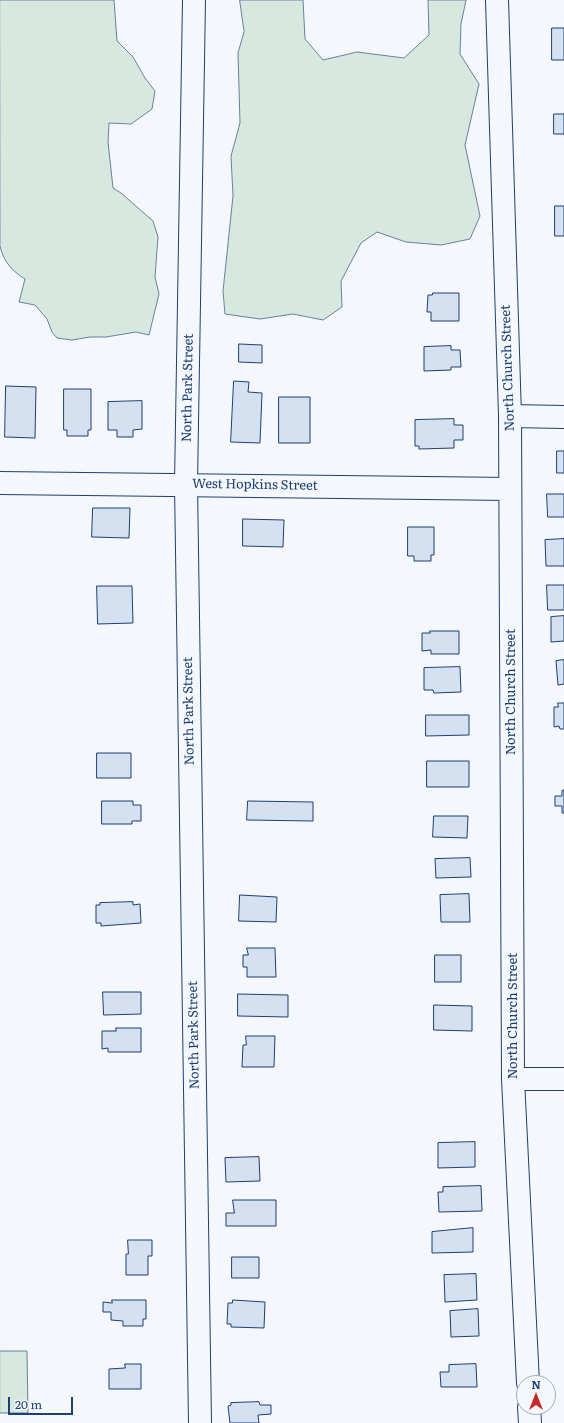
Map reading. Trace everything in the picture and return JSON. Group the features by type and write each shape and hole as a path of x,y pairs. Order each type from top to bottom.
{"main road":[{"name":"North Park Street","path":"194,0 186,484 200,1423"},
{"name":"North Church Street","path":"497,0 510,416 513,1079 528,1375"},
{"path":"510,416 564,417"},
{"name":"West Hopkins Street","path":"0,483 186,484 510,490"},
{"path":"513,1079 564,1079"}],"shaded area":[{"path":"0,0 114,0 117,41 133,57 145,78 155,91 152,109 131,124 109,123 108,142 113,188 121,193 153,221 158,237 155,277 159,294 149,335 136,332 106,337 90,337 72,340 57,338 52,332 47,319 35,305 19,302 25,279 16,273 9,265 3,256 0,246"},
{"path":"240,0 303,0 305,39 323,60 357,52 404,58 429,35 428,0 466,0 461,24 460,54 479,84 465,145 480,216 470,239 441,245 406,242 377,232 361,243 341,281 342,307 323,320 293,314 260,319 225,314 223,291 233,196 231,156 240,123 238,53 244,32"},
{"path":"0,1351 27,1351 28,1413 0,1413"}],"building":[{"path":"552,28 564,28 564,60 552,60"},
{"path":"554,114 564,114 564,134 554,134"},
{"path":"555,206 564,206 564,236 555,236"},
{"path":"433,293 459,293 459,321 431,321 431,312 427,312 428,295 432,295"},
{"path":"239,344 262,345 262,363 239,362"},
{"path":"451,346 451,350 460,350 461,367 451,367 451,370 424,371 424,347"},
{"path":"234,381 249,382 248,392 262,393 260,443 231,442"},
{"path":"6,386 36,387 35,438 5,437"},
{"path":"64,389 91,389 91,430 88,430 88,436 67,436 67,430 64,430"},
{"path":"279,397 310,397 310,443 279,443"},
{"path":"142,401 142,429 133,430 133,437 117,437 117,430 108,430 108,402"},
{"path":"454,419 454,425 463,425 463,440 454,440 454,448 419,449 419,446 415,446 415,420"},
{"path":"557,451 564,451 564,473 557,473"},
{"path":"547,494 564,494 564,517 548,517"},
{"path":"93,508 130,508 129,538 92,537"},
{"path":"243,519 284,520 283,547 243,546"},
{"path":"408,527 434,527 434,555 431,555 431,561 414,561 414,556 408,556"},
{"path":"564,539 564,566 546,566 545,540"},
{"path":"547,585 564,585 564,610 548,610"},
{"path":"97,586 132,586 133,623 98,624"},
{"path":"564,616 564,641 551,642 551,617"},
{"path":"430,631 459,631 459,654 431,654 431,650 422,651 422,633 430,633"},
{"path":"564,660 564,684 558,685 556,661"},
{"path":"460,667 461,692 434,693 433,690 424,690 424,668"},
{"path":"558,703 564,703 564,729 560,729 559,726 554,727 554,707 558,707"},
{"path":"426,715 469,715 469,735 426,736"},
{"path":"97,753 131,753 131,778 97,778"},
{"path":"427,761 469,761 469,787 427,787"},
{"path":"564,790 564,813 562,813 562,806 555,806 555,796 562,796 562,791"},
{"path":"102,801 133,801 133,805 141,805 141,821 132,821 132,824 102,824"},
{"path":"248,801 313,802 313,821 247,820"},
{"path":"434,816 468,816 467,838 433,837"},
{"path":"470,858 471,877 436,878 435,859"},
{"path":"469,894 470,922 441,922 440,895"},
{"path":"240,895 277,897 276,922 239,921"},
{"path":"133,902 133,905 140,904 141,923 101,926 101,923 96,923 96,905 100,905 100,903"},
{"path":"247,948 275,948 276,977 247,977 247,967 243,967 243,955 248,955"},
{"path":"435,955 461,955 461,982 435,982"},
{"path":"103,992 141,992 141,1014 104,1015"},
{"path":"238,994 288,995 288,1017 238,1016"},
{"path":"434,1005 472,1006 472,1031 434,1030"},
{"path":"116,1028 141,1028 141,1052 108,1052 108,1048 102,1049 102,1031 116,1031"},
{"path":"246,1036 275,1036 274,1067 242,1067 243,1045 246,1045"},
{"path":"475,1142 475,1167 438,1168 438,1143"},
{"path":"259,1157 260,1181 226,1182 225,1158"},
{"path":"481,1186 482,1211 439,1212 438,1192 443,1192 443,1187"},
{"path":"233,1200 276,1200 276,1226 226,1226 226,1213 234,1213"},
{"path":"473,1228 473,1252 432,1253 432,1232"},
{"path":"128,1240 152,1240 152,1256 148,1256 148,1275 126,1275"},
{"path":"232,1257 259,1257 259,1278 232,1278"},
{"path":"476,1274 477,1300 445,1302 444,1275"},
{"path":"112,1300 146,1300 146,1319 143,1319 143,1326 123,1326 123,1321 111,1320 111,1312 103,1312 103,1302 112,1303"},
{"path":"233,1300 265,1302 264,1328 231,1327 231,1324 227,1324 228,1303 232,1303"},
{"path":"478,1309 479,1336 451,1337 450,1311"},
{"path":"125,1364 141,1364 141,1389 109,1389 109,1369 125,1368"},
{"path":"476,1364 477,1387 441,1387 440,1372 449,1372 449,1365"},
{"path":"259,1402 260,1405 271,1405 271,1414 258,1415 259,1423 230,1423 228,1406 231,1405 231,1403"}]}
